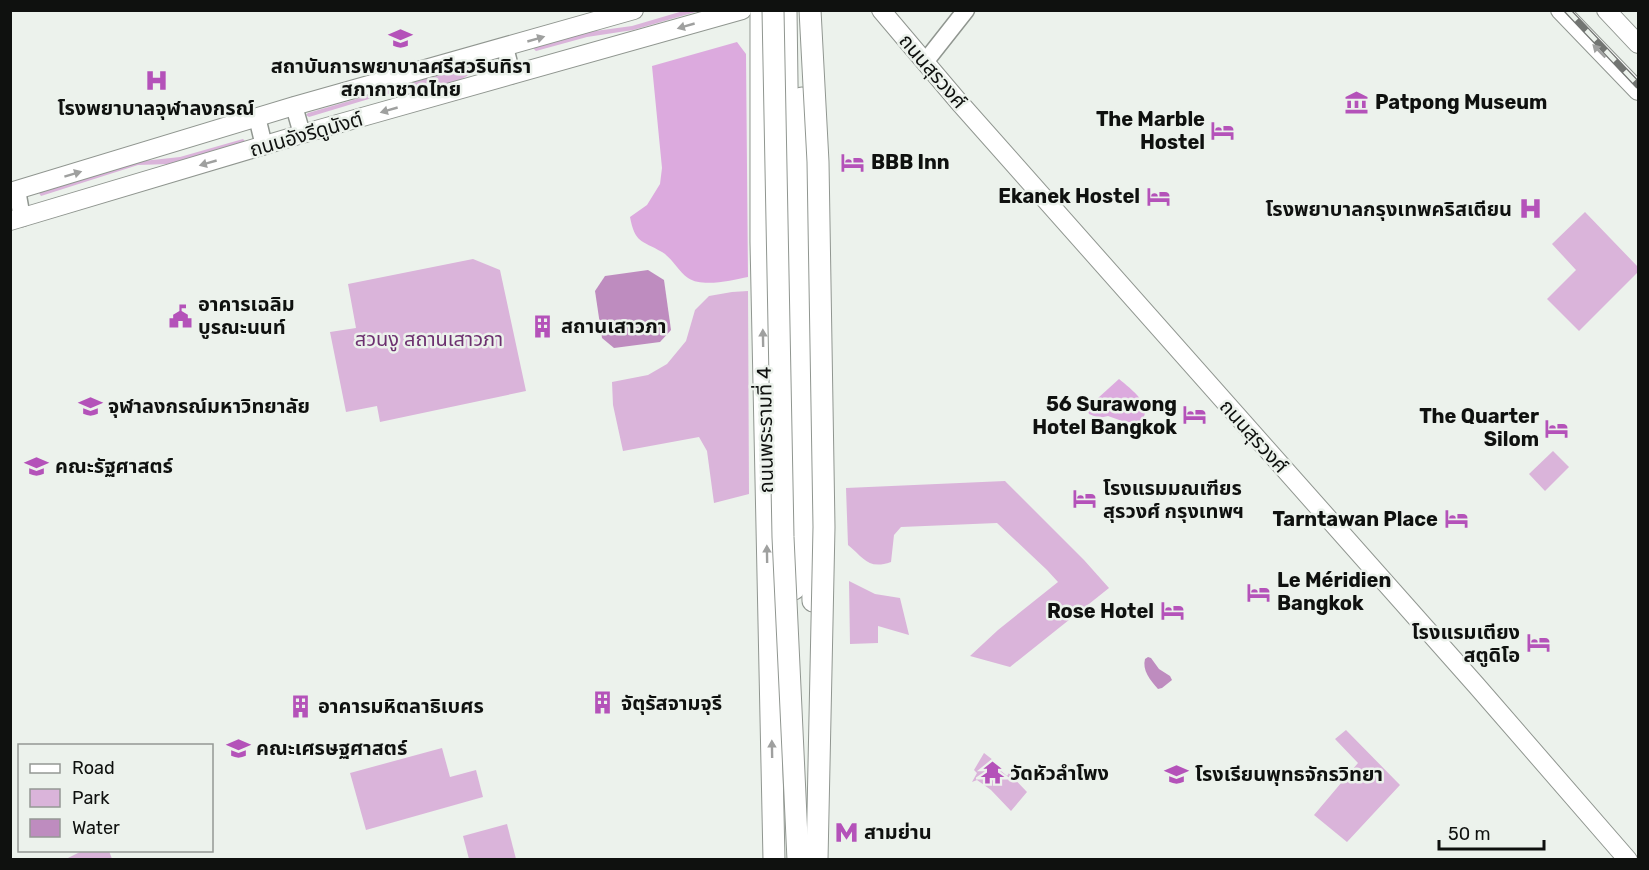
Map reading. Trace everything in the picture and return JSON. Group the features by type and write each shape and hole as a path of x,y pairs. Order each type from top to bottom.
{"main road":[{"name":"ถนนอังรีดูนังต์","path":"14,191 294,106 634,10"},
{"name":"ถนนอังรีดูนังต์","path":"16,220 302,135 742,10"},
{"name":"ถนนพระรามที่ 4","path":"761,10 761,242 774,855"},
{"name":"ถนนพระรามที่ 4","path":"773,10 783,537 798,860"},
{"name":"ถนนพระรามที่ 4","path":"786,10 792,471 803,557 816,711 824,856"},
{"name":"ถนนพระรามที่ 4","path":"774,855 788,762 803,557 801,10"},
{"name":"ถนนพระรามที่ 4","path":"811,10 818,162 824,527 824,856"},
{"name":"ถนนสุรวงศ์","path":"881,10 1628,860"},
{"path":"1560,10 1638,91"},
{"path":"1606,10 1638,44"}],"street":[{"path":"925,62 966,10"},
{"path":"505,47 512,75"},
{"path":"294,106 302,135"},
{"path":"257,117 264,146"},
{"path":"14,191 16,220"}],"green space":[{"path":"683,11 699,11 633,30 587,37 536,51 533,48 588,32 632,26"},
{"path":"488,61 487,64 450,86 440,89 406,90 309,117 306,115 308,113"},
{"path":"243,139 245,143 169,164 138,165 41,196 39,193 143,161 180,157"},
{"path":"1585,212 1638,267 1638,272 1579,331 1547,299 1576,270 1552,244"},
{"name":"สวนงู สถานเสาวภา","path":"473,259 500,270 526,391 380,422 377,406 346,412 330,332 356,328 348,284"},
{"path":"748,291 749,494 714,503 707,451 699,437 623,451 613,405 612,382 648,375 667,364 686,341 695,310 709,296"},
{"path":"1553,451 1569,467 1545,491 1529,474"},
{"path":"1005,481 1109,588 1010,667 970,656 998,630 1058,582 997,523 901,527 894,535 891,562 872,564 848,545 846,488"},
{"path":"849,581 875,594 900,598 909,635 878,626 878,643 850,644"},
{"path":"1346,730 1400,785 1347,842 1314,815 1358,763 1335,739"},
{"path":"442,748 450,777 476,770 483,797 366,830 350,773"},
{"path":"984,753 1002,767 1000,770 1007,776 1009,773 1027,792 1011,811 991,790 977,780 972,782 977,773 974,770"},
{"path":"507,824 516,859 469,859 463,836"},
{"path":"80,852 109,852 112,859 66,859"}],"shaded area":[{"path":"737,42 746,54 748,277 718,282 694,281 681,272 666,255 640,240 634,232 630,217 647,205 660,184 662,168 652,66"},
{"path":"1119,379 1144,404 1144,416 1140,422 1125,422 1108,416 1099,418 1089,414 1087,408"}],"water":[{"path":"648,270 664,280 671,330 660,342 614,348 602,338 595,291 605,276"},
{"path":"1148,657 1172,680 1162,688 1158,689 1147,675 1144,663"}],"railway":[{"path":"1567,10 1638,85"}],"place":[{"name":"สถาบันการพยาบาลศรีสวรินทิรา สภากาชาดไทย","path":"401,38"},
{"name":"โรงพยาบาลจุฬาลงกรณ์","path":"156,81"},
{"name":"Patpong Museum","path":"1357,102"},
{"name":"The Marble Hostel","path":"1223,131"},
{"name":"BBB Inn","path":"853,162"},
{"name":"Ekanek Hostel","path":"1158,196"},
{"name":"โรงพยาบาลกรุงเทพคริสเตียน","path":"1530,209"},
{"name":"อาคารเฉลิม บูรณะนนท์","path":"180,316"},
{"name":"สถานเสาวภา","path":"543,326"},
{"name":"จุฬาลงกรณ์มหาวิทยาลัย","path":"90,406"},
{"name":"56 Surawong Hotel Bangkok","path":"1195,415"},
{"name":"The Quarter Silom","path":"1557,428"},
{"name":"คณะรัฐศาสตร์","path":"37,466"},
{"name":"โรงแรมมณเฑียร สุรวงศ์ กรุงเทพฯ","path":"1085,499"},
{"name":"Tarntawan Place","path":"1456,519"},
{"name":"Le Méridien Bangkok","path":"1259,592"},
{"name":"Rose Hotel","path":"1172,611"},
{"name":"โรงแรมเตียง สตูดิโอ","path":"1538,643"},
{"name":"จัตุรัสจามจุรี","path":"603,703"},
{"name":"อาคารมหิตลาธิเบศร","path":"300,706"},
{"name":"คณะเศรษฐศาสตร์","path":"238,748"},
{"name":"วัดหัวลำโพง","path":"992,773"},
{"name":"โรงเรียนพุทธจักรวิทยา","path":"1177,774"},
{"name":"สามย่าน","path":"846,832"}]}
